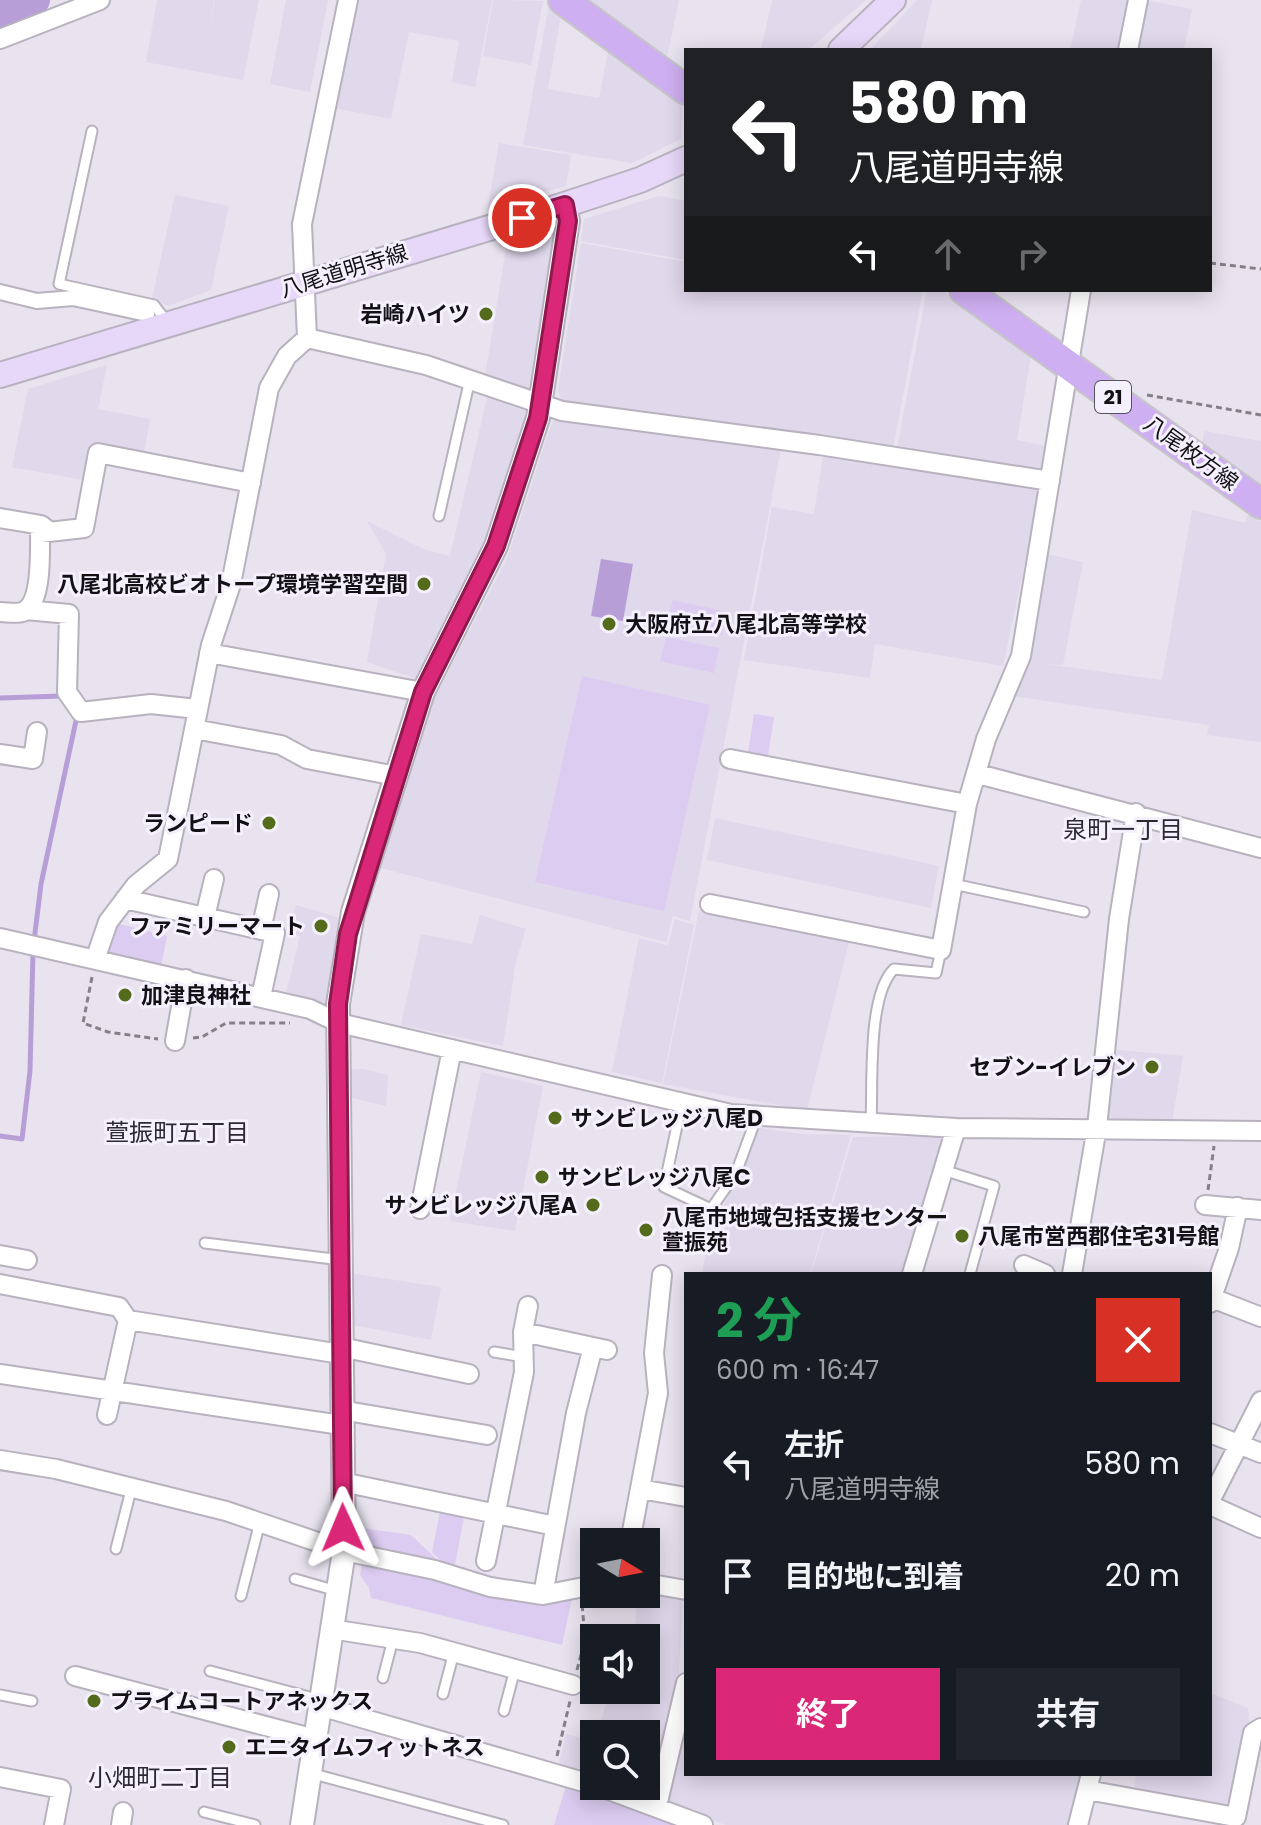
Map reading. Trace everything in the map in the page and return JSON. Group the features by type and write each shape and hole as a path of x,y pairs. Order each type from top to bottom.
{"main road":[{"path":"563,0 684,89"},
{"path":"843,48 893,0"},
{"name":"八尾道明寺線","path":"0,375 158,319 303,283 565,205 640,180 684,160"},
{"name":"八尾枚方線","path":"967,292 1261,504"}],"street":[{"path":"0,39 100,0"},
{"path":"307,338 302,224 348,0"},
{"path":"1128,48 1138,0"},
{"path":"303,1825 344,1551 338,1004 353,912 423,692 496,546 541,402 568,221 565,205"},
{"path":"0,292 37,301 73,298 158,319"},
{"path":"710,904 941,950 967,804 986,739 1021,656 1081,292"},
{"path":"307,338 470,379 562,411 819,445 1050,481"},
{"path":"96,957 108,922 136,885 168,859 209,653 231,584 269,388 287,356 307,338"},
{"path":"26,610 38,580 40,533 84,528 98,453 251,483"},
{"path":"0,518 41,525 50,532"},
{"path":"0,612 26,610 69,614 67,692 81,712 151,704 197,709"},
{"path":"209,653 423,692"},
{"path":"194,729 281,745 307,759 396,776"},
{"path":"0,754 33,759 37,732"},
{"path":"730,759 967,804"},
{"path":"978,774 1261,848"},
{"path":"1072,1272 1097,1127 1119,919 1136,813"},
{"path":"205,917 214,879"},
{"path":"261,930 269,894"},
{"path":"125,899 275,933 261,997"},
{"path":"0,938 96,957 310,1009 339,1023 731,1114 956,1128 1261,1131"},
{"path":"175,1041 186,979"},
{"path":"420,1209 433,1177 445,1118 452,1049"},
{"path":"913,1272 956,1128"},
{"path":"1205,1205 1261,1210"},
{"path":"1212,1297 1238,1207"},
{"path":"0,1255 27,1260"},
{"path":"1024,1265 1040,1272"},
{"path":"633,1528 658,1393 654,1353 662,1275"},
{"path":"0,1284 119,1307 128,1320 341,1350 469,1374"},
{"path":"1212,1300 1261,1317"},
{"path":"486,1561 524,1357 523,1332 528,1306"},
{"path":"107,1415 128,1320"},
{"path":"523,1332 600,1348 555,1526 543,1595"},
{"path":"0,1374 112,1391 487,1435"},
{"path":"1212,1499 1261,1401"},
{"path":"1212,1434 1261,1453"},
{"path":"0,1460 132,1486 260,1522 344,1551 435,1570 490,1587 543,1595 580,1588"},
{"path":"342,1482 555,1526"},
{"path":"640,1489 684,1497"},
{"path":"1212,1504 1261,1528"},
{"path":"660,1585 684,1590"},
{"path":"331,1629 454,1652 573,1685"},
{"path":"75,1676 315,1739"},
{"path":"657,1806 684,1687"},
{"path":"320,1703 580,1780"},
{"path":"1078,1825 1089,1782 1236,1817 1253,1733 1261,1728"},
{"path":"0,1777 61,1789 54,1825"},
{"path":"640,1800 703,1825"}],"lane":[{"path":"92,131 59,284 154,305 158,319"},
{"path":"439,516 470,379"},
{"path":"953,884 1084,912"},
{"path":"871,1123 878,1001 884,978 894,969 936,973 941,950"},
{"path":"682,1102 664,1187 711,1209 736,1173 757,1116"},
{"path":"943,1170 994,1186 971,1272"},
{"path":"205,1243 341,1260"},
{"path":"494,1352 524,1357"},
{"path":"116,1549 132,1486"},
{"path":"241,1596 260,1522"},
{"path":"295,1579 337,1591"},
{"path":"383,1678 393,1639"},
{"path":"443,1694 454,1652"},
{"path":"504,1711 515,1669"},
{"path":"210,1671 320,1703"},
{"path":"0,1695 32,1701"},
{"path":"310,1773 503,1825"},
{"path":"204,1812 255,1825"}],"path":[{"path":"1212,263 1261,269"},
{"path":"1140,394 1261,415"},
{"path":"1205,1205 1216,1130"}],"shaded area":[{"path":"157,0 214,0 209,29 215,0 259,0 243,80 146,62"},
{"path":"286,0 328,0 310,92 270,84"},
{"path":"354,0 492,0 475,87 452,82 459,41 409,32 391,119 334,108"},
{"path":"493,0 543,1 531,65 483,56"},
{"path":"587,0 679,0 667,57"},
{"path":"772,0 866,0 810,48 761,48"},
{"path":"917,0 932,0 921,48 872,48"},
{"path":"1081,0 1132,0 1122,48 1070,48"},
{"path":"1145,0 1192,9 1184,48 1135,48"},
{"path":"549,5 561,15 548,89 599,98 609,47 683,101 681,139 632,163 523,145"},
{"path":"499,143 571,155 566,186 488,207"},
{"path":"175,195 229,206 211,290 168,306 152,298"},
{"path":"659,196 684,201 684,260 581,241 584,219"},
{"path":"559,228 536,386 526,392 484,382 507,243"},
{"path":"581,243 684,262 684,292 923,292 892,453 563,404 558,390"},
{"path":"927,292 945,292 1031,355 1017,440 1049,447 1044,477 896,454"},
{"path":"107,365 98,409 150,419 143,458 94,451 89,481 12,467 28,389"},
{"path":"488,394 534,405 482,562 417,679 367,662 386,554 367,521 423,549 450,556"},
{"name":"大阪府立八尾北高等学校","path":"561,416 782,444 690,921 673,916 666,942 377,867 420,726 507,559 552,422"},
{"path":"1204,431 1261,441 1261,488 1202,445"},
{"path":"824,450 1041,487 1003,666 875,644 870,678 744,660 772,507 814,514"},
{"path":"1192,510 1245,523 1249,511 1261,521 1261,742 1207,735 1209,725 1013,696 1046,554 1083,562 1063,665 1045,664 1162,680"},
{"path":"601,559 633,564 623,621 591,616"},
{"path":"673,600 727,612 722,635 667,623"},
{"path":"666,637 719,648 714,673 660,661"},
{"path":"582,676 710,705 664,911 535,882"},
{"path":"754,714 774,717 768,756 748,753"},
{"path":"715,818 939,866 931,908 707,860"},
{"path":"296,905 343,919 330,1001 325,1005 285,997 300,936 288,933"},
{"path":"699,910 849,942 807,1110 663,1084"},
{"path":"480,915 526,929 516,961 503,1046 401,1025 421,934 472,944"},
{"path":"675,919 694,925 662,1083 612,1072 639,938 668,946"},
{"path":"116,923 167,936 161,967 102,955"},
{"path":"1110,1049 1183,1056 1172,1122 1108,1121 1103,1116"},
{"path":"363,1069 388,1075 386,1106 348,1097 349,1070"},
{"path":"481,1072 543,1086 515,1231 450,1221"},
{"path":"760,1128 801,1134 851,1135 811,1272 702,1272 708,1239"},
{"path":"946,1136 905,1272 812,1272 853,1137"},
{"path":"349,1273 441,1287 431,1340 348,1324"},
{"path":"440,1512 464,1517 454,1570 432,1552"},
{"path":"355,1527 411,1535 448,1570 572,1598 562,1645 371,1598 369,1588 360,1575 363,1559 354,1551"},
{"path":"660,1592 683,1595 678,1692 660,1763 660,1720 601,1720 606,1704 660,1704 660,1624 636,1624 636,1608 660,1608"},
{"path":"1212,1694 1248,1708 1250,1727 1231,1811 1134,1793 1136,1776 1212,1776"},
{"path":"684,1709 684,1776 1084,1776 1072,1825 726,1825 664,1802"},
{"path":"566,1734 580,1738 580,1774 558,1767"},
{"path":"566,1786 580,1790 580,1800 617,1800 684,1825 554,1825"}],"waterway":[{"path":"0,14 36,0"},
{"path":"0,698 62,696"},
{"path":"34,941 41,884 77,716"},
{"path":"0,1136 22,1139 30,1071 33,951"}],"place":[{"name":"岩崎ハイツ","path":"486,314"},
{"name":"八尾北高校ビオトープ環境学習空間","path":"424,584"},
{"name":"大阪府立八尾北高等学校","path":"609,624"},
{"name":"ランピード","path":"269,823"},
{"name":"ファミリーマート","path":"321,926"},
{"name":"加津良神社","path":"125,995"},
{"name":"セブン-イレブン","path":"1152,1067"},
{"name":"サンビレッジ八尾D","path":"555,1118"},
{"name":"サンビレッジ八尾C","path":"542,1177"},
{"name":"サンビレッジ八尾A","path":"593,1205"},
{"name":"八尾市地域包括支援センター 萱振苑","path":"646,1230"},
{"name":"八尾市営西郡住宅31号館","path":"962,1236"},
{"name":"プライムコートアネックス","path":"94,1701"},
{"name":"エニタイムフィットネス","path":"229,1747"}],"district":[{"name":"泉町一丁目","path":"1123,829"},
{"name":"萱振町五丁目","path":"177,1132"},
{"name":"小畑町二丁目","path":"160,1777"}],"route":[{"path":"343,1528 338,1004 353,912 423,692 485,574 538,418 568,221 565,205 522,218"}]}
